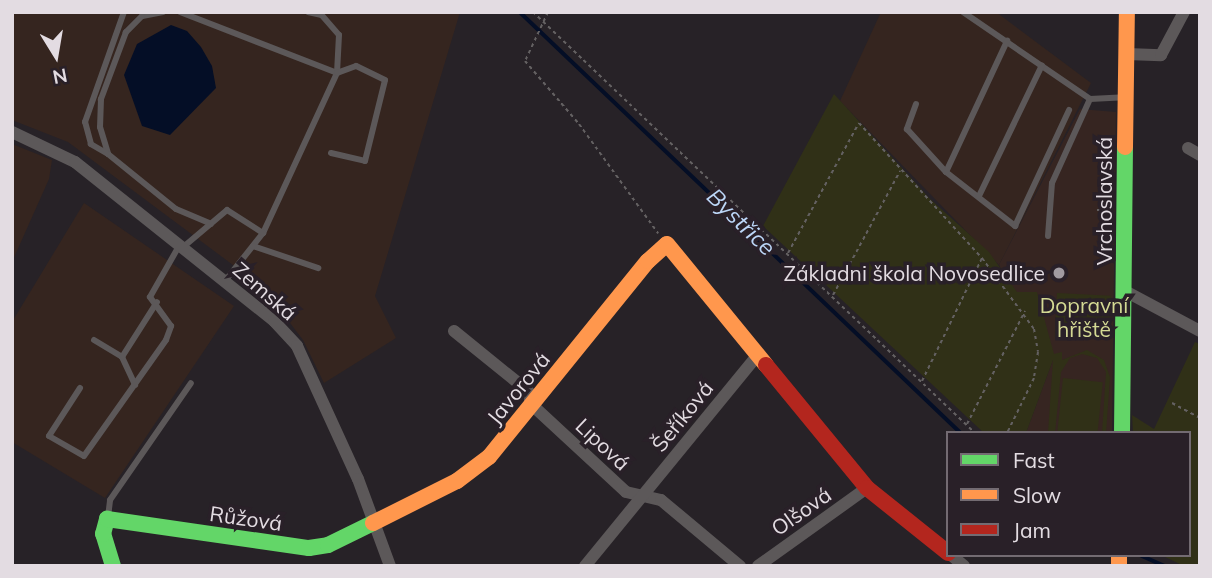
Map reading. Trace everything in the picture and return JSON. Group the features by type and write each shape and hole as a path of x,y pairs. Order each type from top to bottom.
{"street":[{"name":"Vrchoslavská","path":"1122,431 1127,12"},
{"path":"1127,54 1161,55 1184,12"},
{"name":"Zemská","path":"12,132 75,162 225,281 297,346 390,566"},
{"path":"667,244 756,356 867,488 946,552"},
{"name":"Javorová","path":"373,522 472,472 648,261 667,244"},
{"path":"1125,290 1200,331"},
{"name":"Lipová","path":"454,331 528,391 531,404 626,492 641,498 662,500 740,566"},
{"name":"Šeříková","path":"585,566 756,356"},
{"name":"Olšová","path":"758,566 867,488"},
{"path":"107,519 103,534 113,566"},
{"name":"Růžová","path":"107,519 309,548 328,545 373,522"}],"lane":[{"path":"124,12 85,122 91,144 108,154 176,209 212,224"},
{"path":"108,154 100,127 101,99 126,32 142,16 163,12"},
{"path":"180,12 337,73 356,66 385,80 365,161 331,153"},
{"path":"225,281 263,233 337,73 339,34 320,14 308,12"},
{"path":"963,12 1090,99 1126,97"},
{"path":"946,172 1007,41"},
{"path":"979,196 1042,65"},
{"path":"1048,236 1052,183 1090,99"},
{"path":"916,104 908,129 946,172 1015,226 1069,110"},
{"path":"80,388 49,436 84,456 135,385 171,326 157,302 150,297 181,247 201,228 212,224 227,210 263,233"},
{"path":"253,246 318,268"},
{"path":"122,357 157,302"},
{"path":"94,340 122,357 135,385"},
{"path":"107,519 110,500 191,383"}],"path":[{"path":"533,12 973,431"},
{"path":"548,12 545,23 536,32 525,61 579,124 629,199 667,244"},
{"path":"788,254 859,123 982,258 1025,311 1038,352 1034,378 1008,431"},
{"path":"832,296 901,170"},
{"path":"1097,210 1117,210"},
{"path":"922,382 982,258"},
{"path":"967,425 1025,311"},
{"path":"1172,403 1200,418"}],"shaded area":[{"path":"12,12 460,12 375,296 396,338 324,383 303,340 284,315 241,283 241,271 68,142 12,120"},
{"path":"881,12 996,12 1091,83 999,265 840,101"},
{"name":"Základni škola Novosedlice","path":"1080,109 1116,112 1112,431 1027,431 1054,357 999,265"},
{"path":"12,144 52,160 49,179 12,262"},
{"path":"84,203 234,306 105,498 12,442 12,322"}],"green space":[{"path":"834,94 930,199 989,252 1017,292 1037,292 1054,354 1062,352 1062,360 1087,350 1104,360 1110,377 1106,431 1102,431 1106,372 1097,358 1082,354 1070,358 1061,372 1055,431 1048,431 1053,360 1027,431 982,431 763,226"},
{"name":"Dopravní hřiště","path":"1057,293 1111,296 1109,340 1055,337"},
{"path":"1195,342 1200,344 1200,566 1184,566 1165,557 1191,557 1191,431 1133,431 1132,415 1154,429"},
{"path":"1063,378 1103,382 1098,431 1057,431"}],"water":[{"path":"171,25 187,31 201,47 212,66 216,88 170,135 142,126 124,75 137,44"}],"waterway":[{"name":"Bystřice","path":"520,12 959,431"},
{"name":"Bystřice","path":"1145,557 1165,566"}],"traffic: fast":[{"path":"1122,431 1125,147"},
{"path":"113,566 103,534 107,519 309,548 328,545 373,523"}],"traffic: slow":[{"path":"1125,147 1127,12"},
{"path":"373,523 457,481 489,457 648,261 667,244 766,365"},
{"path":"1119,557 1119,566"}],"traffic: jam":[{"path":"766,365 867,488 946,551"}],"place":[{"name":"Základni škola Novosedlice","path":"1059,273"}]}
